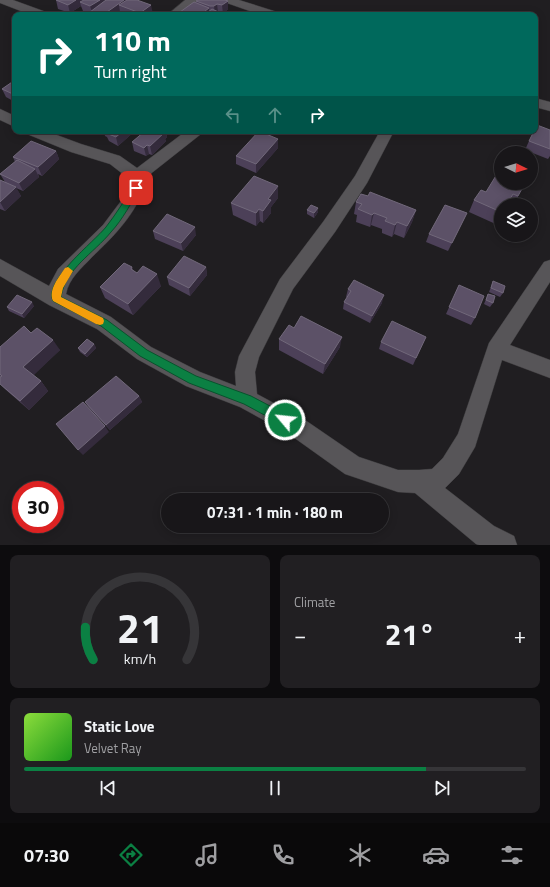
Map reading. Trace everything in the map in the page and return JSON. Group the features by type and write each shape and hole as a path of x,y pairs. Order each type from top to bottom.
{"street":[{"path":"2,0 34,12"},
{"path":"178,12 192,0"},
{"path":"228,0 264,12"},
{"path":"538,103 550,107"},
{"path":"0,114 12,120"},
{"path":"136,177 192,134"},
{"path":"247,400 245,372 249,356 262,330 286,284 329,228 361,179 385,134"},
{"path":"51,135 115,160 131,171 136,177 136,188 109,230 64,274 58,287 56,299"},
{"path":"0,266 12,275 32,286 104,323 144,353 193,380 247,400 297,427 353,466 398,481 419,482 437,480 451,466 467,439 496,349 550,267"},
{"path":"32,286 64,274"},
{"path":"496,349 550,370"},
{"path":"419,482 485,535 505,545"}],"building":[{"path":"56,0 76,0 68,5"},
{"path":"84,0 100,0 90,6 80,2"},
{"path":"106,0 124,0 107,12 90,12"},
{"path":"127,0 137,0 151,5 141,12 137,12 119,5"},
{"path":"196,1 228,1 222,5 217,4 210,6"},
{"path":"194,2 209,8 204,12 180,12"},
{"path":"212,9 218,12 208,12"},
{"path":"12,82 12,94 2,89"},
{"path":"538,125 550,130 550,149 529,141 532,134 538,134"},
{"path":"108,134 120,134 116,137"},
{"path":"141,134 163,134 150,146 147,145 144,148 132,142"},
{"path":"256,134 266,134 278,139 256,164 236,156"},
{"path":"31,141 56,151 38,167 13,157"},
{"path":"17,160 35,169 19,183 0,174"},
{"path":"254,176 278,186 268,199 271,200 263,211 259,209 256,213 231,203"},
{"path":"494,179 494,190 521,190 518,196 513,194 511,198 494,198 494,209 474,200 481,190 486,192"},
{"path":"0,180 16,187 0,202"},
{"path":"370,192 416,210 407,226 397,222 395,225 385,221 387,218 374,213 372,215 358,209 362,204 356,202 361,194 368,196"},
{"path":"311,205 318,208 314,213 307,210"},
{"path":"445,205 467,213 452,243 429,234"},
{"path":"167,214 195,227 181,243 153,231"},
{"path":"184,256 206,267 189,288 167,277"},
{"path":"124,263 132,267 131,269 137,273 143,266 157,274 128,304 100,287"},
{"path":"354,280 384,295 372,316 344,302 351,291 348,289"},
{"path":"493,281 505,286 503,293 491,288"},
{"path":"459,285 484,296 475,318 449,307"},
{"path":"488,294 495,296 493,303 486,300"},
{"path":"17,295 32,302 22,314 7,307"},
{"path":"301,316 342,337 325,364 279,339 289,325 294,328"},
{"path":"392,321 426,337 416,358 381,342"},
{"path":"24,326 31,333 37,328 53,340 23,367 41,381 20,401 0,384 0,377 2,376 0,374 0,347"},
{"path":"87,339 94,344 85,354 78,348"},
{"path":"116,376 139,396 106,425 85,402"},
{"path":"83,402 105,426 78,450 56,424"}],"slow traffic":[{"path":"68,271 64,274 58,287 56,299 100,321"}],"route":[{"path":"136,188 109,230 64,274 58,287 56,299 104,323 144,353 193,380 247,400 285,420"}]}
